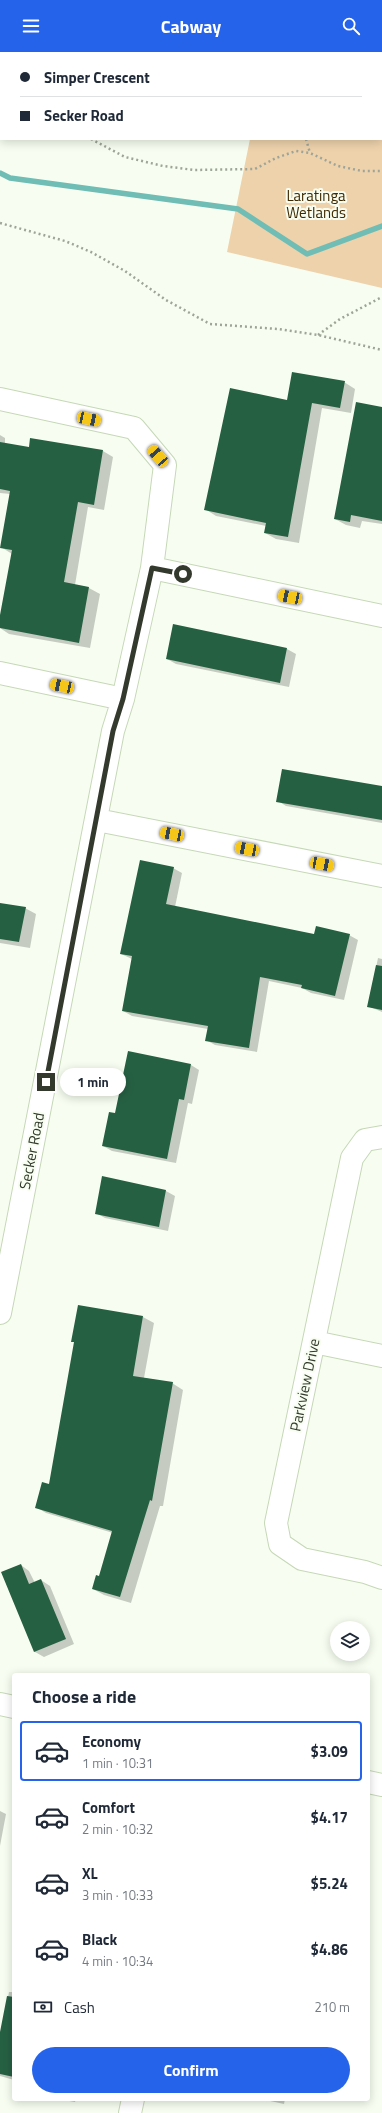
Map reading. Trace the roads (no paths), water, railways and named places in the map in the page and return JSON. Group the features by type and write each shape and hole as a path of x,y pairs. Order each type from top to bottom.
{"street":[{"name":"Secker Road","path":"0,399 134,428 166,465 152,568 123,699 113,731 97,820 0,1313"},
{"path":"152,568 382,616"},
{"path":"0,673 123,699"},
{"path":"97,820 382,876"},
{"name":"Parkview Drive","path":"382,1138 365,1140 352,1158 276,1523 280,1544 302,1559 364,1572 382,1578"},
{"path":"314,1342 382,1356"},
{"path":"0,1704 12,1707"},
{"path":"370,1782 382,1785"},
{"path":"130,2113 133,2101"}],"waterway":[{"path":"0,173 10,178 238,209 307,254 382,226"}],"park label":[{"name":"Laratinga Wetlands","path":"316,204"}]}
